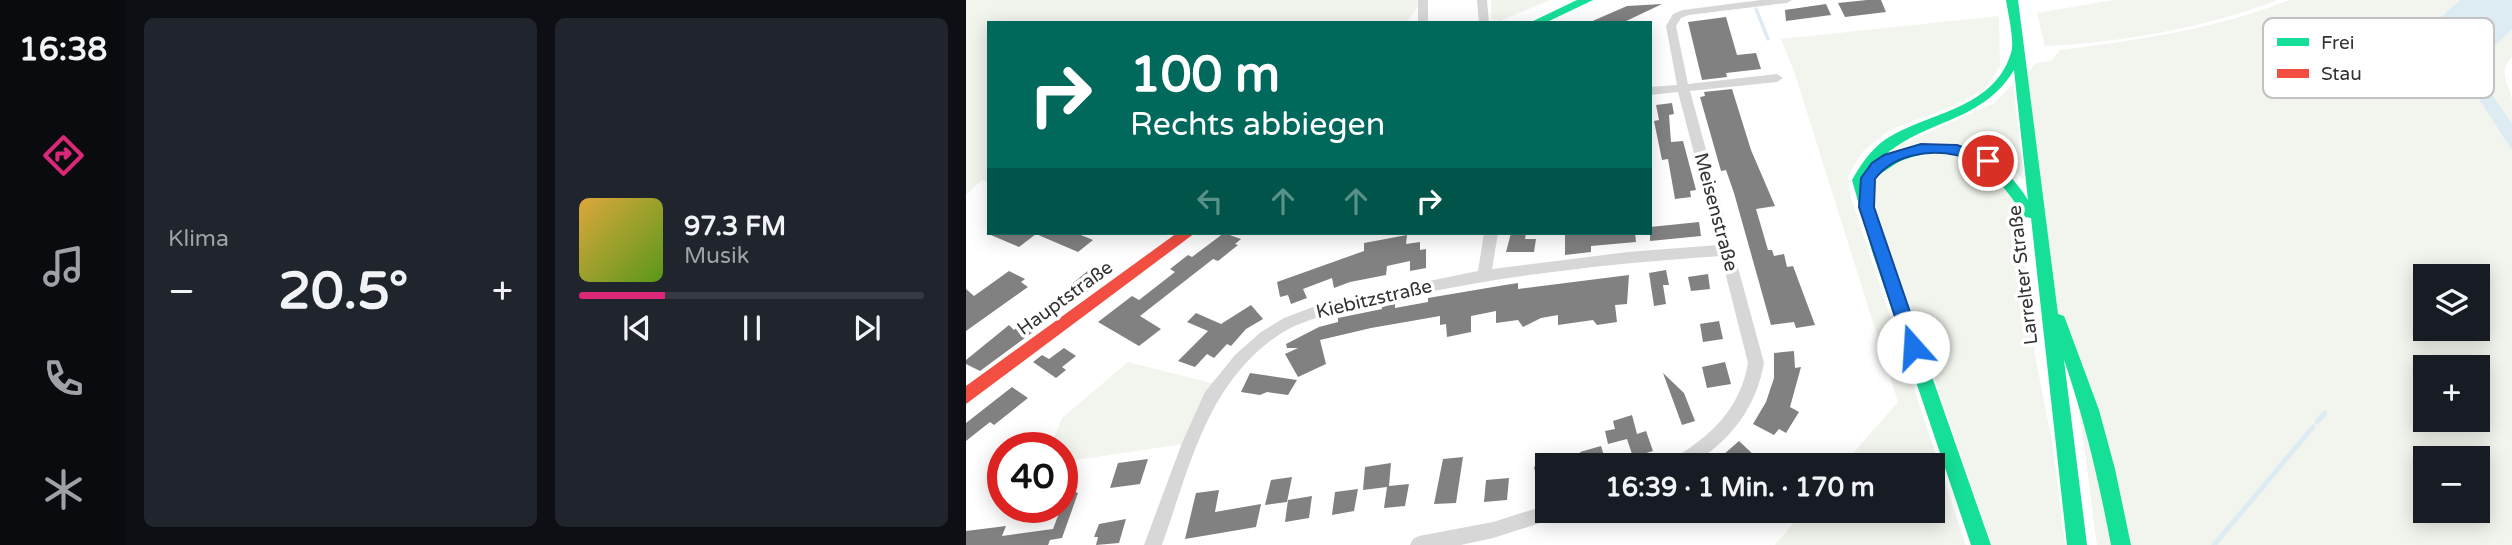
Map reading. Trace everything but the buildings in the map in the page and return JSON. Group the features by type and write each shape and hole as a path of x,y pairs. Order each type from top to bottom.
{"main road":[{"path":"1540,21 1587,0"},
{"name":"Larrelter Straße","path":"2012,0 2077,545"},
{"path":"1981,545 1859,180 1863,169 1875,155 1902,135 1987,96 2007,73 2017,54"},
{"path":"1866,207 1866,185 1871,172 1900,154 1937,148 1957,150 1980,157 1998,167 2021,191 2035,233 2045,285 2090,410 2122,545"},
{"name":"Hauptstraße","path":"966,396 1184,235"}],"street":[{"path":"1423,0 1423,21"},
{"path":"1482,0 1484,21"},
{"name":"Meisenstraße","path":"1693,453 1719,435 1746,399 1755,377 1756,363 1683,88 1671,26 1677,16 1687,12 1787,0"},
{"path":"1652,91 1777,78"},
{"path":"1484,275 1490,235"},
{"name":"Kiebitzstraße","path":"1153,545 1199,420 1223,379 1253,347 1289,322 1326,308 1484,275 1628,257 1727,250"},
{"path":"1419,545 1493,530 1535,517"}],"shaded area":[{"path":"966,0 1422,0 1408,21 987,21 987,181 982,180 966,195"},
{"path":"1491,0 1550,0 1500,21 1491,19"},
{"path":"2114,0 2277,0 2223,18 2163,32 2045,46 2037,13"},
{"path":"2289,0 2460,0 2440,18 2263,18 2263,98 2478,98 2512,150 2512,545 2121,545 2046,289 2021,80 2036,63 2051,61 2060,50 2205,26"},
{"path":"2460,0 2512,0 2512,29 2494,47 2494,18 2440,18"},
{"path":"1999,16 2000,66 1985,89 1953,106 1890,130 1862,152 1848,176 1851,198 1936,453 1853,453 1898,402 1795,74 1781,39"},
{"path":"2512,29 2512,57 2505,68 2505,78 2512,100 2512,124 2494,97 2494,47"},
{"path":"2013,84 2024,179 1991,157 1961,145 1928,143 1889,150 1994,103"},
{"path":"2494,97 2512,124 2512,150 2478,98"},
{"path":"1935,154 1959,156 1993,172 2013,193 2020,216 2035,355 2053,447 2065,545 1992,545 1870,191 1883,173 1897,163"},
{"path":"1128,362 1219,385 1190,443 1078,460 1078,432 1056,432 1062,418"},
{"path":"2078,401 2094,458 2111,545 2097,545"},
{"path":"1945,482 1966,545 1775,545 1794,523 1945,523"}],"waterway":[{"path":"1756,9 1768,39"},
{"path":"2317,422 2325,413"},
{"path":"2214,545 2313,427"}],"traffic: fast":[{"path":"1540,21 1587,0"},
{"path":"2012,0 2077,545"},
{"path":"1981,545 1880,251 1859,180 1885,146 1918,128 1954,115 1989,94 2001,81 2017,54"},
{"path":"1872,172 1894,158 1917,150 1939,148 1961,151 1981,159 2000,172 2016,190 2029,213"},
{"path":"2058,321 2090,410 2106,469 2121,545"}],"traffic: jam":[{"path":"966,396 1184,235"}],"route":[{"path":"1913,347 1866,207 1868,178 1877,167 1910,150 1957,150 1988,161"}]}
